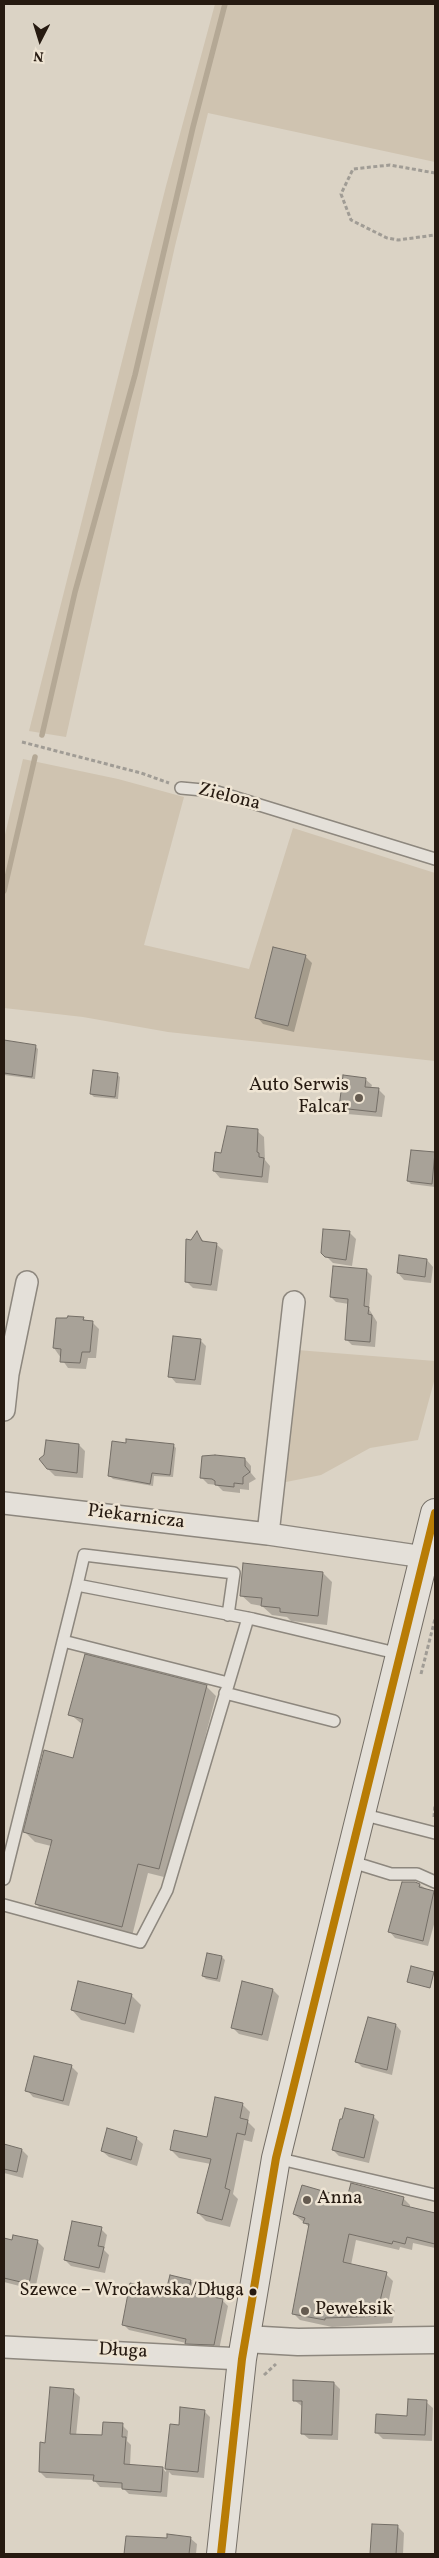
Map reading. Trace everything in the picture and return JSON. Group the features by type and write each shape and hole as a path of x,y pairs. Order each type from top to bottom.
{"main road":[{"path":"221,2554 243,2349 276,2158 435,1513"}],"street":[{"path":"4,1410 8,1374 27,1282"},
{"path":"268,1534 294,1302"},
{"name":"Piekarnicza","path":"4,1503 268,1534 424,1557"},
{"name":"Długa","path":"4,2347 243,2349 298,2342 435,2340"}],"lane":[{"name":"Zielona","path":"181,788 214,791 435,859"},
{"path":"4,1880 84,1555 234,1573 228,1614"},
{"path":"77,1585 248,1618 400,1654"},
{"path":"4,1906 140,1942 167,1890 248,1618"},
{"path":"63,1641 334,1721"},
{"path":"361,1814 435,1833"},
{"path":"349,1861 391,1874 417,1874 435,1882"},
{"path":"276,2158 435,2195"}],"path":[{"path":"435,173 390,165 353,169 341,194 351,220 387,238 398,240 435,235"},
{"name":"Zielona","path":"22,742 141,773 181,788"}],"shaded area":[{"path":"215,4 435,4 435,162 208,113 175,246 66,737 29,731 166,186"},
{"path":"23,759 118,779 184,797 144,945 249,969 293,828 435,873 435,1061 168,1032 83,1017 4,1008 4,839"},
{"path":"297,1350 435,1361 435,1378 418,1440 370,1448 321,1475 286,1482"}],"building":[{"path":"273,947 306,955 288,1026 255,1018"},
{"path":"4,1040 36,1045 32,1077 4,1073"},
{"path":"93,1070 118,1073 115,1097 90,1094"},
{"name":"Auto Serwis Falcar","path":"343,1075 366,1078 365,1087 379,1088 376,1112 339,1108"},
{"path":"227,1126 258,1129 257,1152 259,1157 264,1158 262,1177 213,1171 215,1152 221,1153"},
{"path":"411,1150 435,1152 432,1184 407,1181"},
{"path":"323,1229 350,1231 346,1260 325,1257 321,1253"},
{"path":"197,1231 202,1241 217,1243 211,1285 185,1282 186,1239 191,1240"},
{"path":"399,1255 427,1259 425,1277 397,1273"},
{"path":"333,1266 367,1269 364,1306 369,1307 368,1314 372,1315 370,1342 345,1340 348,1299 330,1297"},
{"path":"68,1316 84,1317 83,1320 93,1321 90,1352 82,1352 80,1363 60,1362 61,1349 53,1348 56,1318 67,1318"},
{"path":"173,1336 201,1339 195,1380 168,1377"},
{"path":"126,1439 174,1444 170,1475 152,1473 150,1484 108,1476 112,1441 126,1443"},
{"path":"46,1440 79,1444 77,1473 47,1469 39,1459 44,1455"},
{"path":"215,1455 245,1458 245,1466 250,1472 243,1477 243,1484 234,1483 234,1487 215,1485 215,1481 212,1479 200,1478 202,1456"},
{"path":"243,1563 323,1572 318,1616 280,1612 280,1608 261,1606 262,1598 240,1596"},
{"path":"85,1654 207,1685 159,1869 138,1864 122,1927 35,1904 52,1840 23,1832 44,1750 73,1758 83,1719 68,1715"},
{"path":"402,1882 415,1882 420,1884 419,1887 434,1891 423,1941 388,1932"},
{"path":"207,1953 222,1956 217,1979 202,1976"},
{"path":"411,1966 434,1972 430,1988 407,1982"},
{"path":"78,1981 132,1994 125,2024 71,2010"},
{"path":"242,1981 273,1989 262,2035 231,2028"},
{"path":"368,2017 396,2024 387,2070 355,2062"},
{"path":"34,2056 72,2065 63,2101 25,2091"},
{"path":"215,2097 243,2103 240,2118 248,2120 245,2135 237,2133 225,2188 230,2190 222,2220 197,2213 211,2159 170,2150 174,2130 207,2137"},
{"path":"345,2108 374,2115 364,2158 332,2150 340,2119 342,2119"},
{"path":"107,2128 137,2137 131,2160 101,2151"},
{"path":"4,2144 22,2149 17,2172 4,2169"},
{"path":"351,2183 404,2197 402,2205 435,2213 435,2244 407,2237 405,2244 393,2241 392,2244 349,2234 343,2262 387,2272 380,2301 389,2303 385,2316 325,2318 325,2320 292,2314 309,2224 303,2223 305,2218 293,2214 302,2185 347,2198"},
{"path":"72,2221 102,2227 98,2246 104,2247 99,2268 64,2260"},
{"path":"13,2235 38,2240 29,2284 4,2278 4,2238 12,2240"},
{"path":"170,2275 191,2280 188,2292 223,2299 214,2345 185,2344 186,2339 122,2325 130,2283 166,2291"},
{"path":"293,2380 334,2382 332,2435 301,2434 302,2401 293,2401"},
{"path":"50,2387 74,2389 70,2434 102,2435 103,2422 123,2423 122,2437 126,2437 124,2464 163,2467 161,2492 122,2489 122,2483 93,2481 94,2475 39,2472 40,2442 45,2443"},
{"path":"408,2399 427,2400 425,2435 375,2433 376,2414 407,2416"},
{"path":"180,2407 205,2410 198,2472 165,2469 170,2424 179,2425"},
{"path":"372,2524 398,2525 396,2554 370,2554"},
{"path":"167,2534 191,2537 189,2554 124,2554 126,2536 167,2538"}],"waterway":[{"path":"42,735 75,592 135,375 193,127 225,4"},
{"path":"4,891 35,757"}],"transit line":[{"path":"221,2554 242,2359 276,2158 435,1513"}],"place":[{"name":"Auto Serwis Falcar","path":"359,1098"},
{"name":"Anna","path":"307,2200"},
{"name":"Szewce – Wrocławska/Długa","path":"253,2292"},
{"name":"Peweksik","path":"305,2311"}]}
